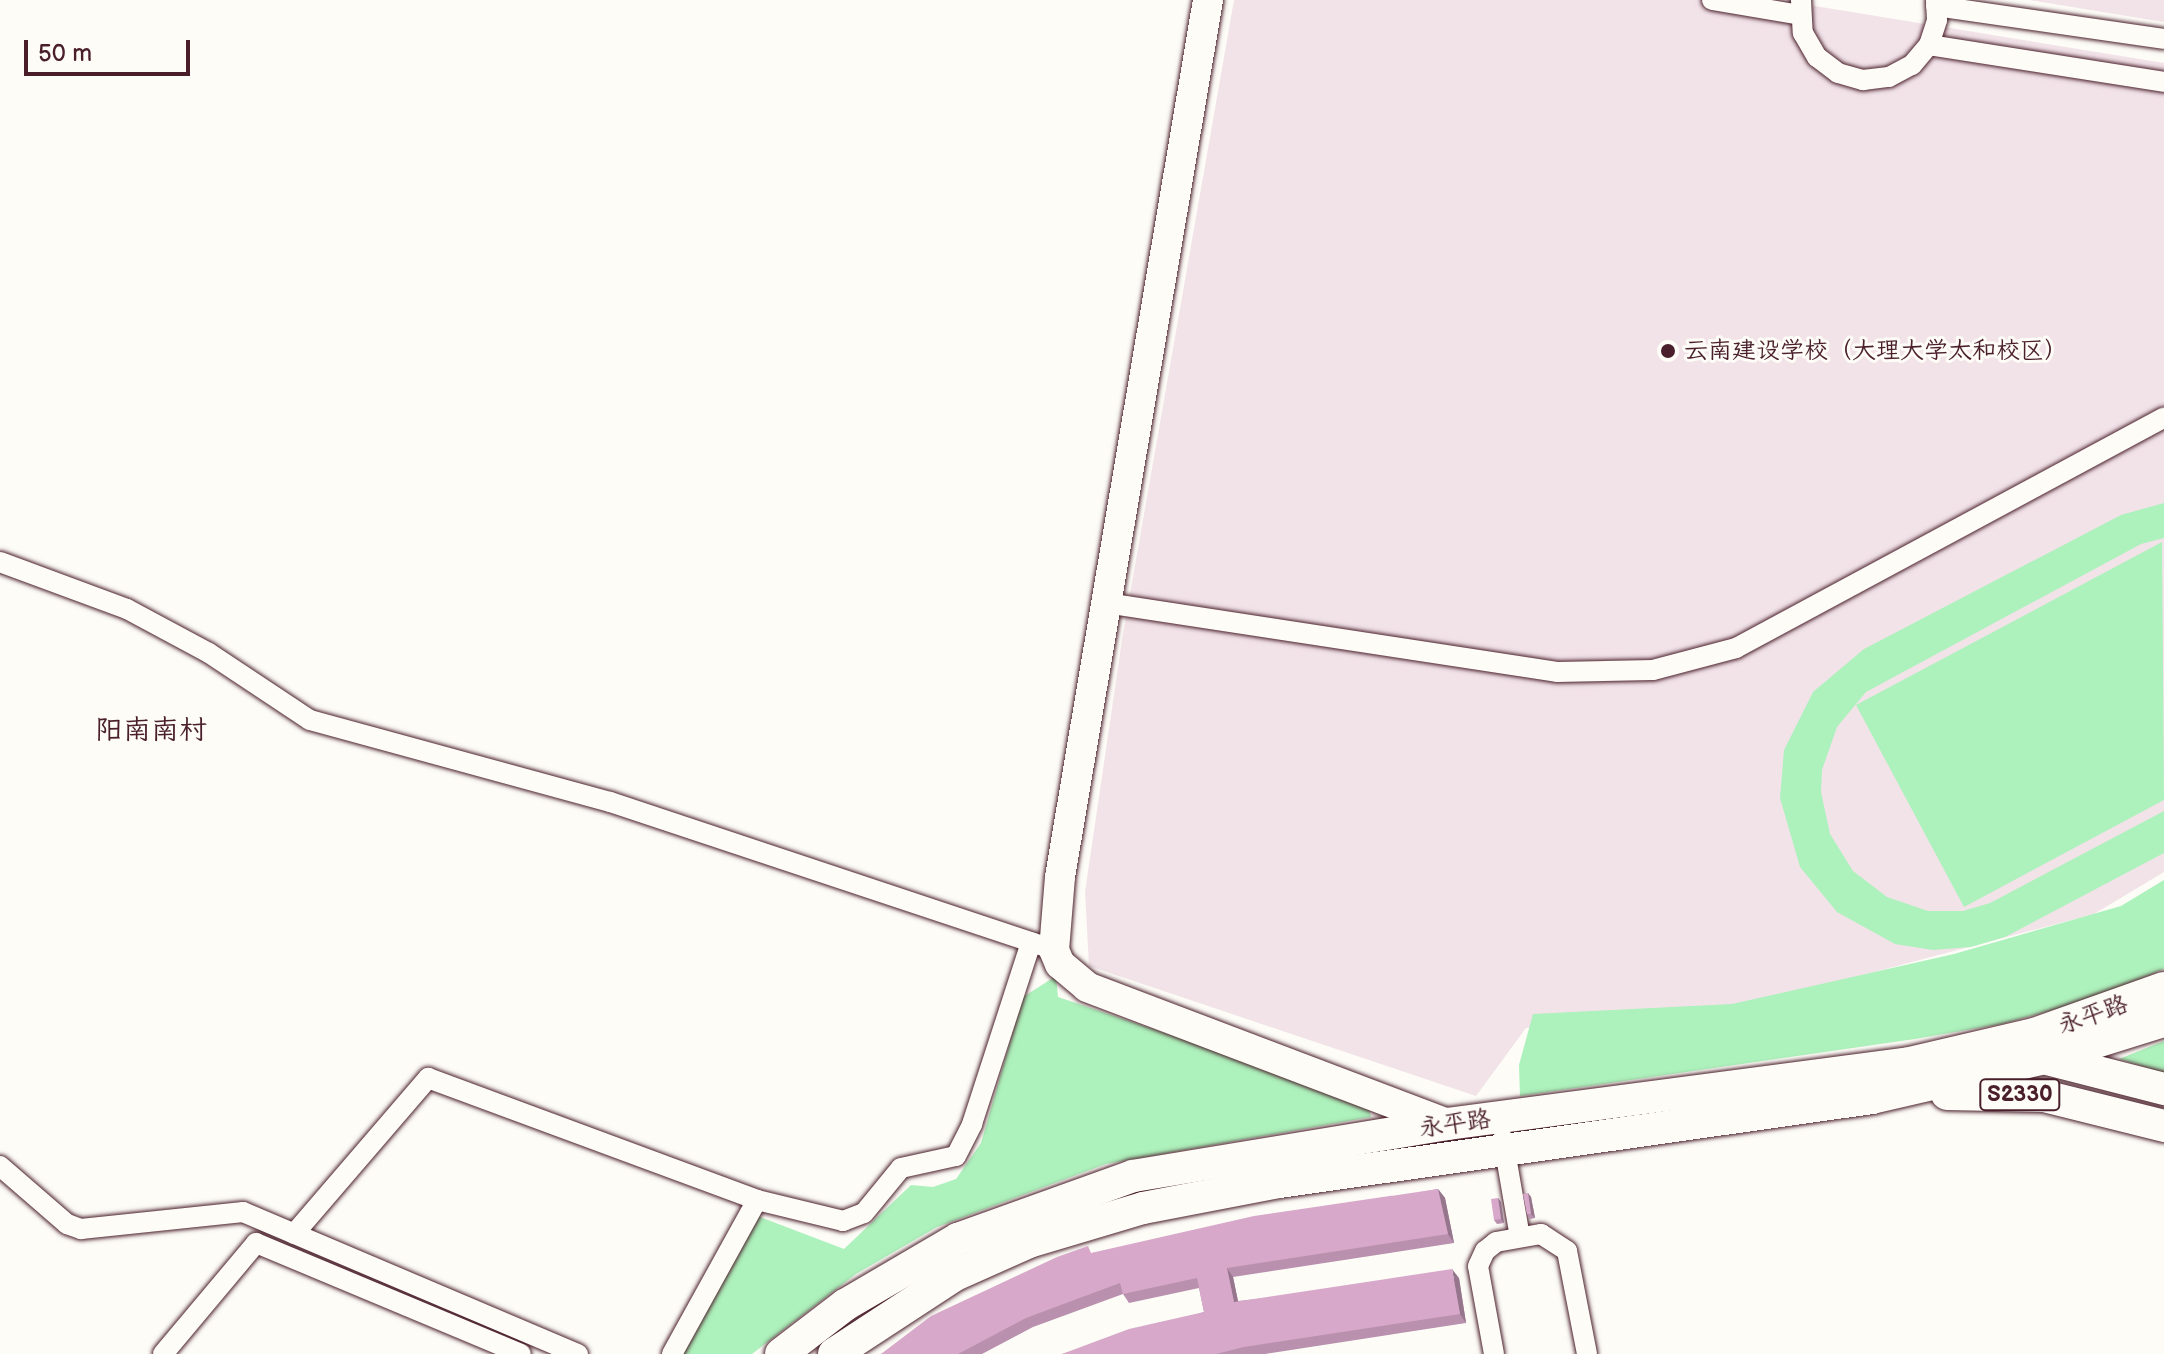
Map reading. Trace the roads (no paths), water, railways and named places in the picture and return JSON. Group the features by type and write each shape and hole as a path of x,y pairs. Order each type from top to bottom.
{"main road":[{"name":"永平路","path":"834,1354 953,1276 1092,1221 1195,1196 1502,1132 1957,1054 2034,1034 2164,988"},
{"name":"永平路","path":"781,1354 896,1273 958,1239 1060,1199 1177,1167 1447,1124 1502,1132 1872,1098 2045,1058 2164,1021"},
{"name":"S2330","path":"1957,1054 2045,1058 2164,1089"},
{"name":"S2330","path":"1872,1098 2044,1096 2164,1126"}],"street":[{"path":"294,1234 428,1078 757,1200 843,1221 864,1213 901,1168 956,1156 972,1124 1043,946 1060,877 1208,0"},
{"path":"1712,0 1801,8 1803,33 1817,57 1838,73 1863,80 1901,71 1929,45 1936,3 2164,39"},
{"path":"1929,45 2164,82"},
{"path":"1106,603 1557,672 1653,670 1736,648 2164,418"},
{"path":"0,562 127,609 209,653 310,720 610,802 1043,946 1087,987 1447,1124"},
{"path":"1502,1132 1520,1237"},
{"path":"0,1166 38,1203 81,1229 243,1212 578,1354"},
{"path":"672,1354 757,1200"},
{"path":"1494,1354 1478,1266 1485,1251 1496,1242 1541,1234 1567,1251 1587,1354"},
{"path":"163,1354 256,1243 521,1354"}],"place":[{"name":"云南建设学校（大理大学太和校区）","path":"1668,351"}],"district":[{"name":"阳南南村","path":"151,731"}]}
